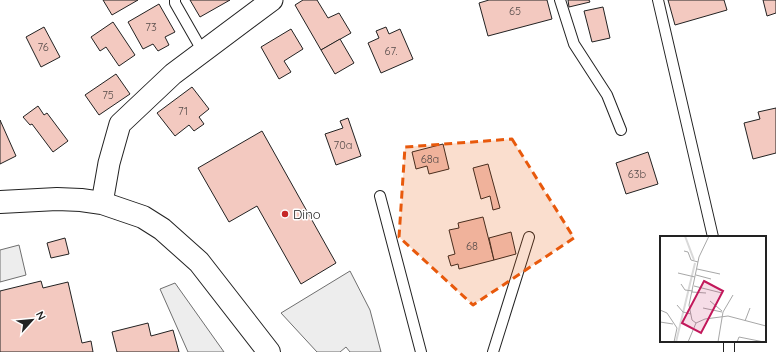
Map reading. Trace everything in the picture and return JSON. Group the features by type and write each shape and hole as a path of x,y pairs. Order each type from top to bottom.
{"street":[{"path":"102,203 109,164 120,124 173,74 272,0"},
{"path":"0,202 57,199 102,203 143,217 162,228 199,262 269,352"}],"lane":[{"path":"175,0 175,3 203,52"},
{"path":"560,0 574,44 607,95 620,130"},
{"path":"658,0 713,236"},
{"path":"380,196 421,352"},
{"path":"493,352 529,237"}],"highlighted area":[{"path":"512,139 574,238 473,305 399,237 405,147"}],"shaded area":[{"path":"19,245 26,275 0,282 0,250"},
{"path":"350,271 370,310 381,352 350,352 346,347 340,352 317,352 281,313"},
{"path":"175,283 224,352 188,352 160,289"}],"building":[{"path":"103,0 138,0 112,15"},
{"path":"190,0 230,0 200,17"},
{"path":"303,0 317,0 328,18 339,13 351,33 321,50 295,5"},
{"path":"489,0 547,0 552,19 488,36 479,3"},
{"path":"568,0 589,0 590,2 569,7"},
{"path":"668,0 724,0 727,10 675,25"},
{"path":"763,0 776,0 776,13 767,16"},
{"path":"159,4 175,32 165,37 169,45 158,51 153,44 143,49 128,22"},
{"path":"603,7 610,38 592,42 584,11"},
{"path":"113,22 135,55 119,66 106,47 100,51 91,37"},
{"path":"44,27 60,57 41,67 26,37"},
{"path":"386,27 389,34 400,29 413,59 381,73 368,43 379,38 376,31"},
{"path":"291,29 303,49 284,61 291,72 279,79 261,47"},
{"path":"340,39 354,63 335,74 321,50"},
{"path":"116,74 130,94 99,115 85,95"},
{"path":"192,87 209,109 199,117 204,124 194,131 189,125 175,136 157,113"},
{"path":"38,106 44,115 47,113 68,141 53,152 32,124 30,125 23,117"},
{"path":"776,108 776,153 753,159 744,123 760,119 758,112"},
{"path":"348,118 361,156 336,165 325,134 343,128 340,121"},
{"path":"0,120 16,156 0,164"},
{"name":"Dino","path":"262,131 336,263 301,284 257,206 229,222 198,168"},
{"path":"443,144 449,169 429,174 427,166 416,169 412,152"},
{"path":"648,152 658,184 626,194 616,163"},
{"path":"488,164 500,208 493,210 490,196 481,199 473,168"},
{"path":"483,217 494,260 459,269 458,264 451,266 448,256 455,254 449,230 459,228 458,223"},
{"path":"511,232 516,254 494,260 489,238"},
{"path":"65,238 69,254 51,258 47,243"},
{"path":"41,281 43,288 68,282 82,343 91,341 93,352 0,352 0,291"},
{"path":"148,323 151,336 173,330 179,352 117,352 112,332"}],"place":[{"name":"Dino","path":"285,214"}]}
